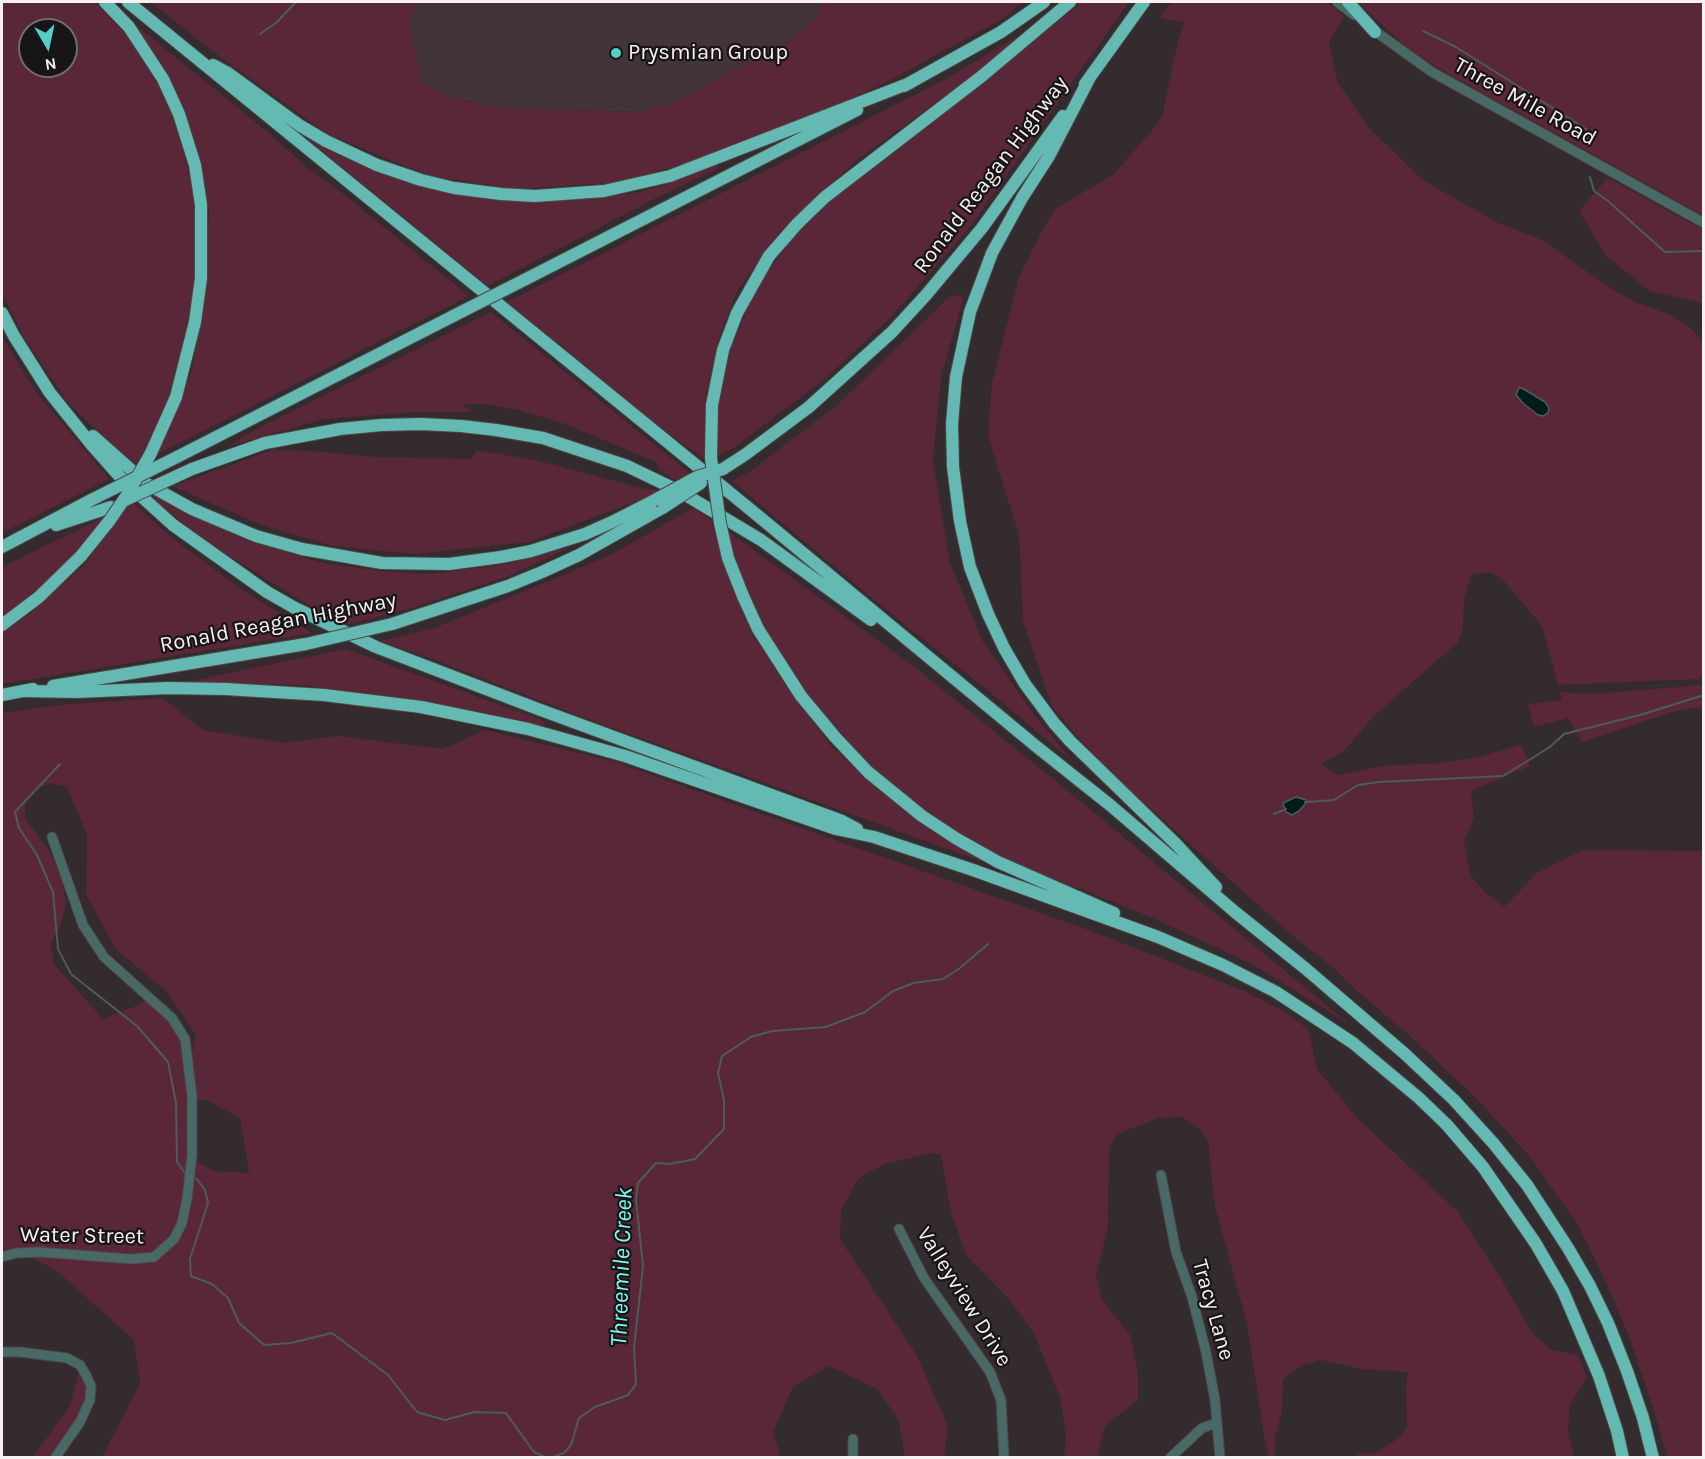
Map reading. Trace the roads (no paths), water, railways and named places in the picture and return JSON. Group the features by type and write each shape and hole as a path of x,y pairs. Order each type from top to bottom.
{"highway":[{"path":"2,625 39,597 81,556 119,508 152,453 176,397 195,322 201,278 201,205 195,165 182,120 169,90 139,41 105,2"},
{"path":"128,2 1110,805 1235,912 1306,969 1454,1100 1527,1185 1568,1248 1608,1323 1643,1418 1653,1458"},
{"path":"2,547 910,83 1001,32 1044,2"},
{"path":"1070,2 982,76 840,185 796,224 769,256 737,313 723,350 712,405 711,458 718,512 728,558 758,629 801,696 862,766 901,799 957,839 998,862 1068,892 1276,992 1353,1042 1433,1111 1483,1167 1536,1244 1563,1291 1599,1376 1617,1431 1623,1458"},
{"name":"Ronald Reagan Highway","path":"2,695 306,644 392,624 488,594 579,555 658,504 723,469 776,432 832,387 908,315 982,228 1144,2"},
{"path":"1348,2 1375,32"},
{"path":"186,50 228,73 299,125 365,160 421,180 454,188 524,195 573,195 604,191 670,176 910,83"},
{"path":"1089,79 1049,156 1022,198 992,253 970,312 956,377 952,424 953,467 960,521 970,567 988,614 1025,684 1065,735 1176,844 1211,881 1235,912"},
{"path":"2,313 14,336 65,412 121,478 166,520 240,574 295,608 376,647 538,710 842,821 874,837"},
{"path":"65,412 147,484 192,509 256,536 345,558 382,563 427,564 501,557 531,551 585,534 658,504"},
{"path":"35,531 111,507 192,470 265,443 302,435 361,427 421,424 514,432 543,438 617,462 654,477 761,540 873,622 910,643"},
{"path":"25,691 225,689 354,697 421,707 562,737 625,756 836,829 874,837 1071,905 1198,953"}],"street":[{"name":"Three Mile Road","path":"1337,2 1432,72 1704,222"},
{"name":"Water Street","path":"2,1257 16,1253 39,1252 131,1259 154,1257 169,1244 182,1224 189,1189 192,1096 185,1040 172,1018 104,957 83,926 52,837"},
{"name":"Tracy Lane","path":"1161,1175 1176,1252 1202,1334 1213,1388 1220,1458"},
{"name":"Valleyview Drive","path":"899,1229 924,1278 990,1372 1001,1400 1004,1458"},
{"path":"2,1352 67,1358 80,1365 86,1374 91,1386 90,1400 80,1422 55,1458"},
{"path":"1170,1458 1202,1428 1217,1423"},
{"path":"853,1439 853,1458"}],"water":[{"path":"1519,388 1545,402 1549,408 1548,413 1543,416 1538,415 1524,404 1516,395"},
{"path":"1296,797 1306,800 1306,803 1292,815 1286,812 1283,803"}],"waterway":[{"name":"Threemile Creek","path":"260,34 277,22 296,2"},
{"path":"1423,31 1456,47 1586,129 1588,144"},
{"path":"1590,177 1594,191 1665,252 1704,251"},
{"name":"Threemile Creek","path":"1305,802 1334,800 1358,785 1379,782 1503,776 1550,747 1564,734 1640,715 1704,695"},
{"name":"Threemile Creek","path":"60,764 15,812 19,828 37,855 53,892 58,949 71,974 137,1026 168,1062 176,1103 177,1162 185,1173"},
{"name":"Threemile Creek","path":"1274,814 1286,809"},
{"name":"Threemile Creek","path":"550,1458 564,1453 571,1445 579,1418 595,1407 628,1395 636,1384 634,1348 643,1266 636,1200 638,1183 656,1163 670,1164 695,1159 724,1129 724,1100 718,1073 722,1056 751,1037 772,1031 826,1027 865,1012 893,991 914,983 943,979 988,944"},
{"name":"Threemile Creek","path":"196,1178 205,1190 208,1203 190,1259 191,1276 212,1284 228,1298 239,1323 264,1345 291,1343 332,1333 388,1375 417,1412 445,1420 474,1412 506,1413 534,1452 547,1458"}],"place":[{"name":"Prysmian Group","path":"616,53"}]}
